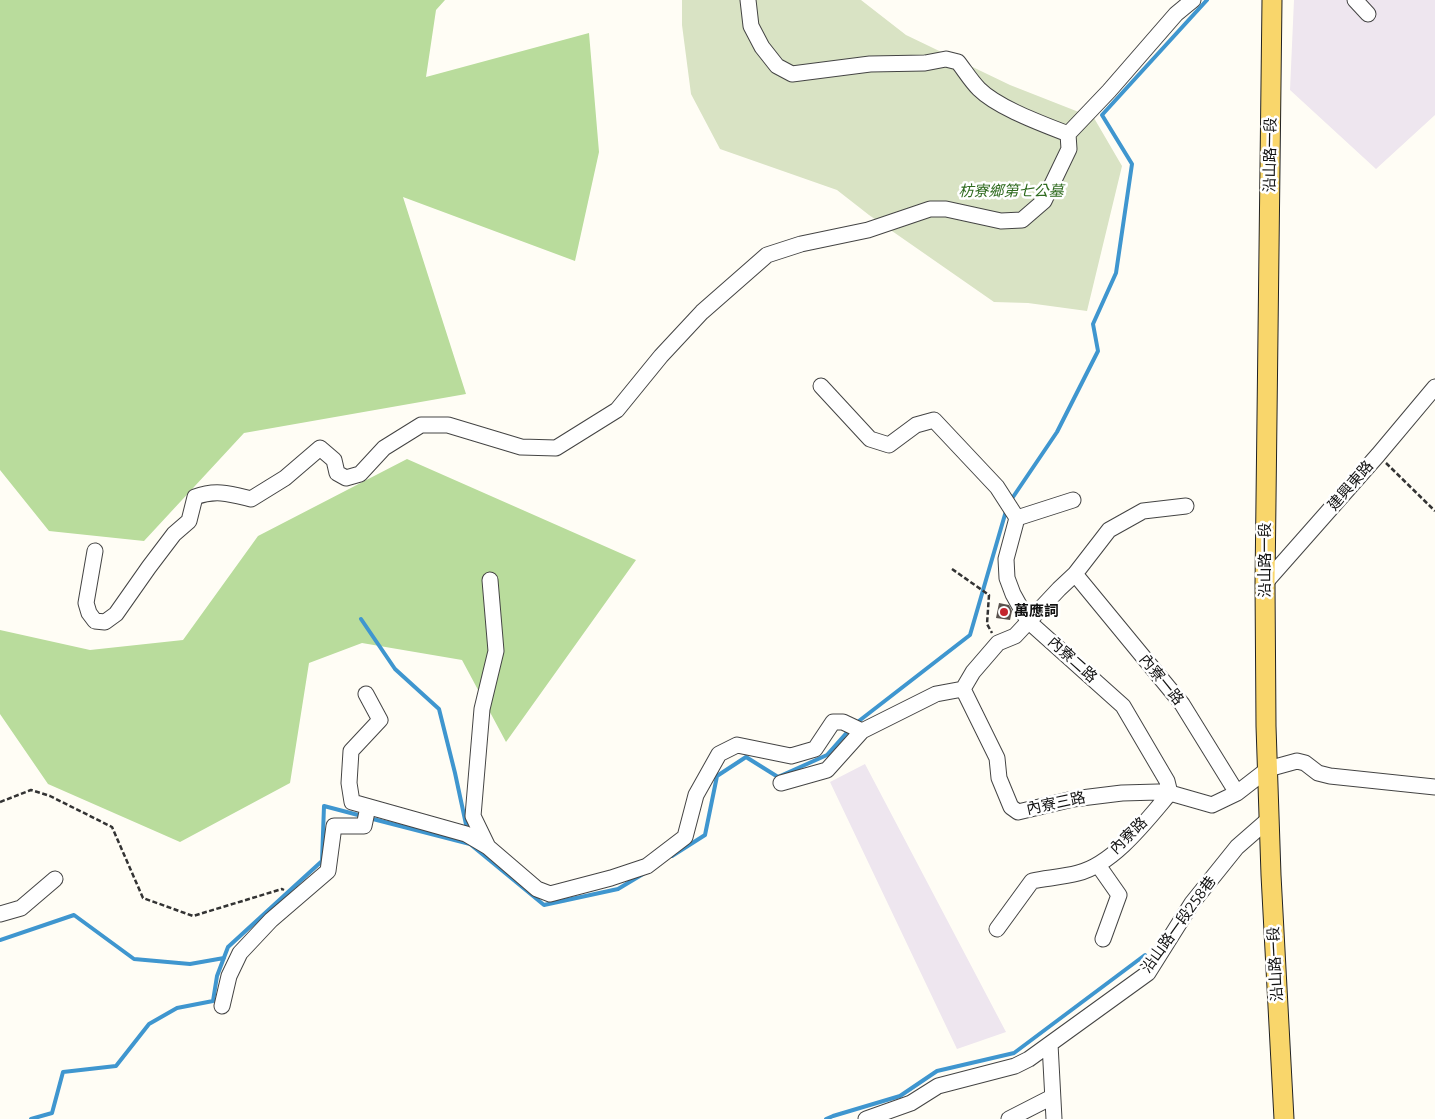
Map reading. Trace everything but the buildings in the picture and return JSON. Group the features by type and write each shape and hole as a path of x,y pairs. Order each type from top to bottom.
{"main road":[{"name":"沿山路一段","path":"1272,0 1265,583 1266,726 1270,875 1284,1119"}],"street":[{"path":"748,0 751,26 762,47 778,66 792,74 870,64 925,63 946,60 958,62 979,90 995,101 1068,134"},
{"path":"95,551 86,603 89,613 95,620 106,622 116,614 174,534 189,521 195,497 205,493 224,492 251,499 285,478 320,448 334,460 337,473 346,478 360,474 384,448 422,425 448,425 521,447 556,448 617,410 702,312 767,255 801,244 868,230 930,209 946,209 1001,221 1022,220 1044,201 1069,150 1068,134 1109,91 1176,14 1193,0"},
{"path":"1354,0 1368,14"},
{"path":"821,386 870,439 889,445 916,425 934,420 996,487 1016,516 1073,500"},
{"name":"建興東路","path":"1265,583 1435,387"},
{"path":"781,783 827,770 861,731 936,694 963,689 974,672 998,643 1016,636 1028,621 1075,574 1108,530 1143,512 1186,506"},
{"name":"內寮二路","path":"1016,516 1006,559 1007,578 1013,594 1028,621 1123,706 1167,781 1170,793"},
{"name":"內寮一路","path":"1075,574 1182,704 1237,793"},
{"path":"477,840 473,816 482,709 496,651 490,580"},
{"name":"內寮三路","path":"963,689 996,758 999,778 1011,807 1018,812 1073,799 1112,794 1170,793"},
{"path":"366,694 380,720 351,751 349,783 352,802 367,815 477,840 537,889 550,894 611,878 647,866 685,837 696,795 719,754 737,745 791,756 815,748 833,722 845,723 861,731"},
{"path":"1170,793 1212,806 1237,793 1268,769 1296,761 1305,763 1318,773 1330,776 1435,787"},
{"name":"內寮路","path":"997,929 1032,881 1079,873 1098,864 1129,839 1170,793"},
{"path":"222,1006 229,976 240,953 271,920 328,871 334,826 367,815"},
{"name":"沿山路一段258巷","path":"866,1119 911,1103 938,1086 1015,1066 1029,1059 1148,972 1192,903 1236,847 1269,818"},
{"path":"1098,864 1119,895 1103,939"},
{"path":"0,914 21,908 54,879"},
{"path":"1050,1044 1054,1119"},
{"path":"1009,1119 1052,1097"}],"path":[{"path":"1378,455 1435,511"},
{"path":"952,569 989,595 987,624 998,643"},
{"path":"0,802 31,790 50,796 112,827 143,898 193,916 282,889"}],"shaded area":[{"path":"1294,0 1435,0 1435,115 1376,169 1290,90"},
{"path":"865,764 1006,1032 957,1049 830,782"}],"green space":[{"path":"0,0 445,0 436,10 426,77 589,33 599,152 575,261 403,197 466,394 244,433 144,541 49,531 0,470"},
{"name":"枋寮鄉第七公墓","path":"682,0 861,0 906,35 1010,85 1094,118 1122,166 1087,311 1028,303 994,302 869,215 837,190 720,149 691,94 682,25"},
{"path":"407,459 636,560 506,742 462,660 362,643 309,663 290,783 180,842 48,784 0,714 0,630 90,650 183,640 258,536"}],"waterway":[{"path":"1011,500 1057,432 1098,351 1093,324 1116,273 1132,164 1102,115 1207,0"},
{"path":"855,724 970,635 1006,511"},
{"path":"361,619 395,669 439,709 467,829"},
{"path":"672,856 705,835 717,776 746,757 778,777 827,755 850,729"},
{"path":"31,1119 52,1113 63,1072 116,1066 149,1024 177,1008 213,1001 217,976 228,947 322,861 324,806 362,816"},
{"path":"369,818 470,844 544,905 618,889 643,874"},
{"path":"0,940 74,915 134,959 190,964 224,958"},
{"path":"826,1119 900,1096 937,1071 1014,1053 1145,955"}],"place":[{"name":"萬應詞","path":"1004,612"}]}
